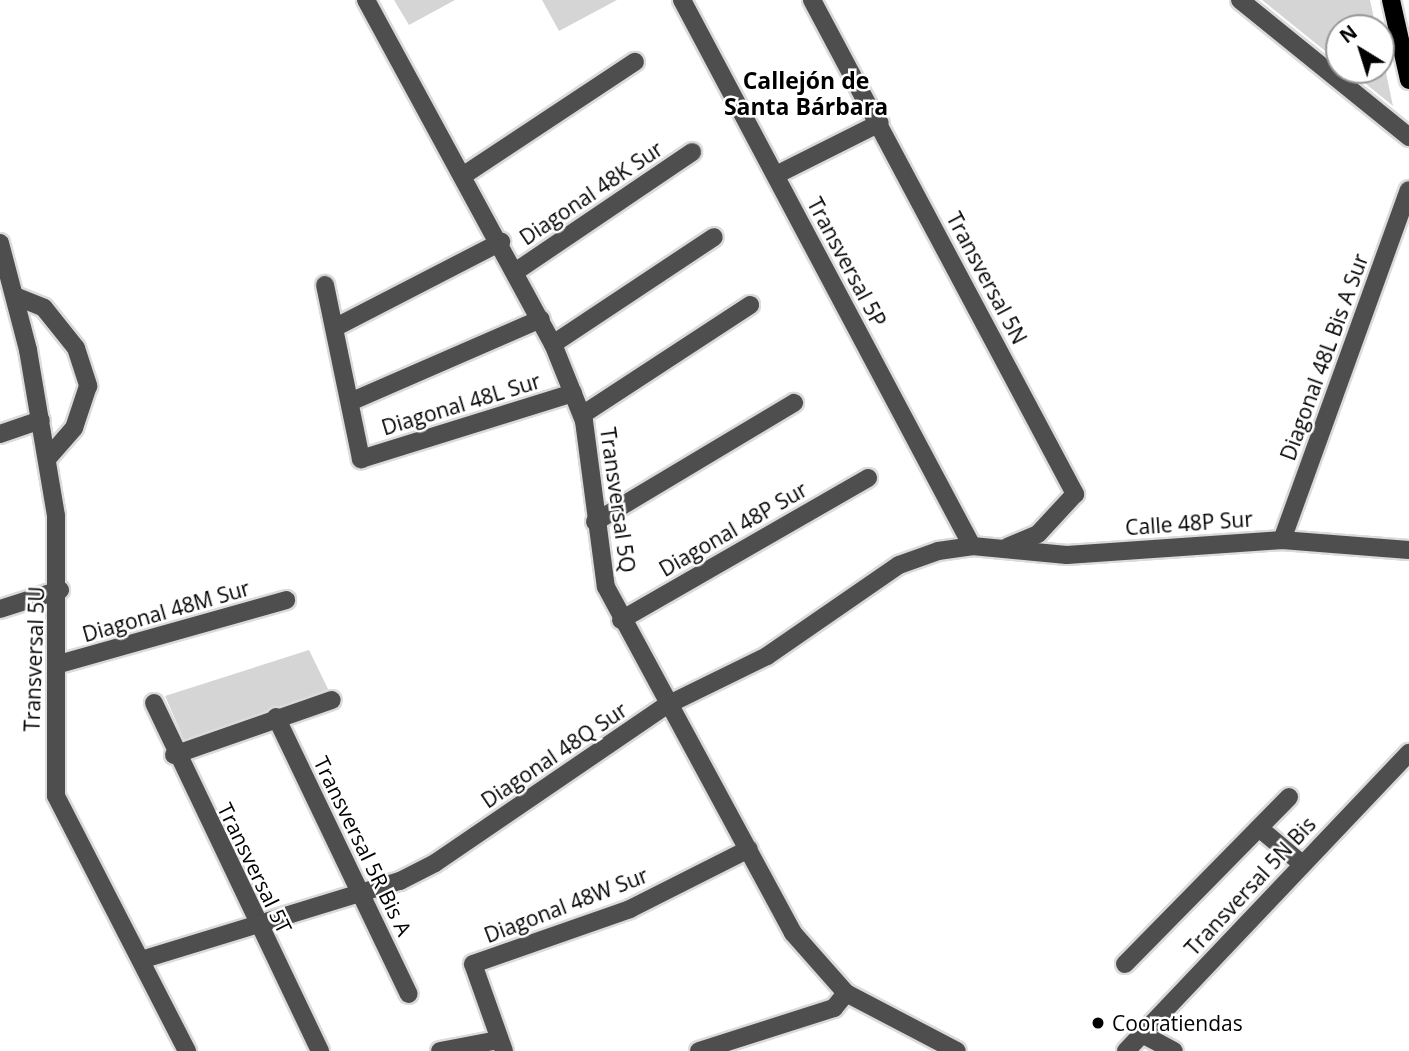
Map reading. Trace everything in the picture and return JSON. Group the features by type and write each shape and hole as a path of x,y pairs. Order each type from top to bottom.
{"main road":[{"path":"1391,0 1409,80"}],"street":[{"name":"Transversal 5Q","path":"366,0 501,242 553,344 582,415 603,573 621,620 793,933 846,993"},
{"name":"Transversal 5P","path":"682,0 972,546"},
{"name":"Transversal 5N","path":"812,0 880,123 1075,494 1038,534 1001,549"},
{"path":"1240,0 1409,137"},
{"path":"464,175 635,62"},
{"path":"776,176 880,123"},
{"name":"Diagonal 48K Sur","path":"515,272 692,152"},
{"name":"Diagonal 48L Bis A Sur","path":"1282,540 1409,190"},
{"path":"553,344 714,237"},
{"name":"Diagonal 48K Sur","path":"336,327 501,242"},
{"name":"Transversal 5U","path":"0,243 15,296 48,458 60,590 56,796 187,1051"},
{"path":"325,285 350,402 541,319"},
{"path":"15,296 44,309 60,328 76,348 88,386 74,428 48,458"},
{"path":"582,415 750,305"},
{"name":"Diagonal 48L Sur","path":"350,402 361,459 573,393"},
{"path":"595,522 794,403"},
{"path":"0,434 41,420"},
{"name":"Diagonal 48P Sur","path":"621,620 867,478"},
{"name":"Calle 48P Sur","path":"972,546 1068,555 1282,540 1409,550"},
{"name":"Diagonal 48Q Sur","path":"141,960 255,922 358,892 435,863 667,705 767,656 899,565 972,546"},
{"path":"0,609 60,590"},
{"name":"Diagonal 48M Sur","path":"59,664 286,600"},
{"path":"174,755 276,717 332,700"},
{"name":"Transversal 5T","path":"154,703 174,755 320,1051"},
{"name":"Transversal 5R Bis A","path":"276,717 409,994"},
{"name":"Transversal 5N Bis","path":"1126,1051 1409,753"},
{"path":"1125,964 1289,797"},
{"path":"1259,828 1302,864"},
{"name":"Diagonal 48W Sur","path":"502,1046 473,964 630,909 749,849"},
{"path":"699,1051 834,1008 846,993 957,1051"},
{"path":"1142,1034 1174,1051"},
{"path":"440,1051 502,1046"}],"shaded area":[{"path":"394,0 455,0 409,25"},
{"path":"542,0 617,0 559,31"},
{"path":"1262,0 1370,0 1373,14 1325,14 1325,51"},
{"path":"1366,84 1388,84 1393,106"},
{"path":"309,650 329,691 185,742 165,696"}],"place":[{"name":"Cooratiendas","path":"1098,1023"}],"district":[{"name":"Callejón de Santa Bárbara","path":"806,93"}]}
